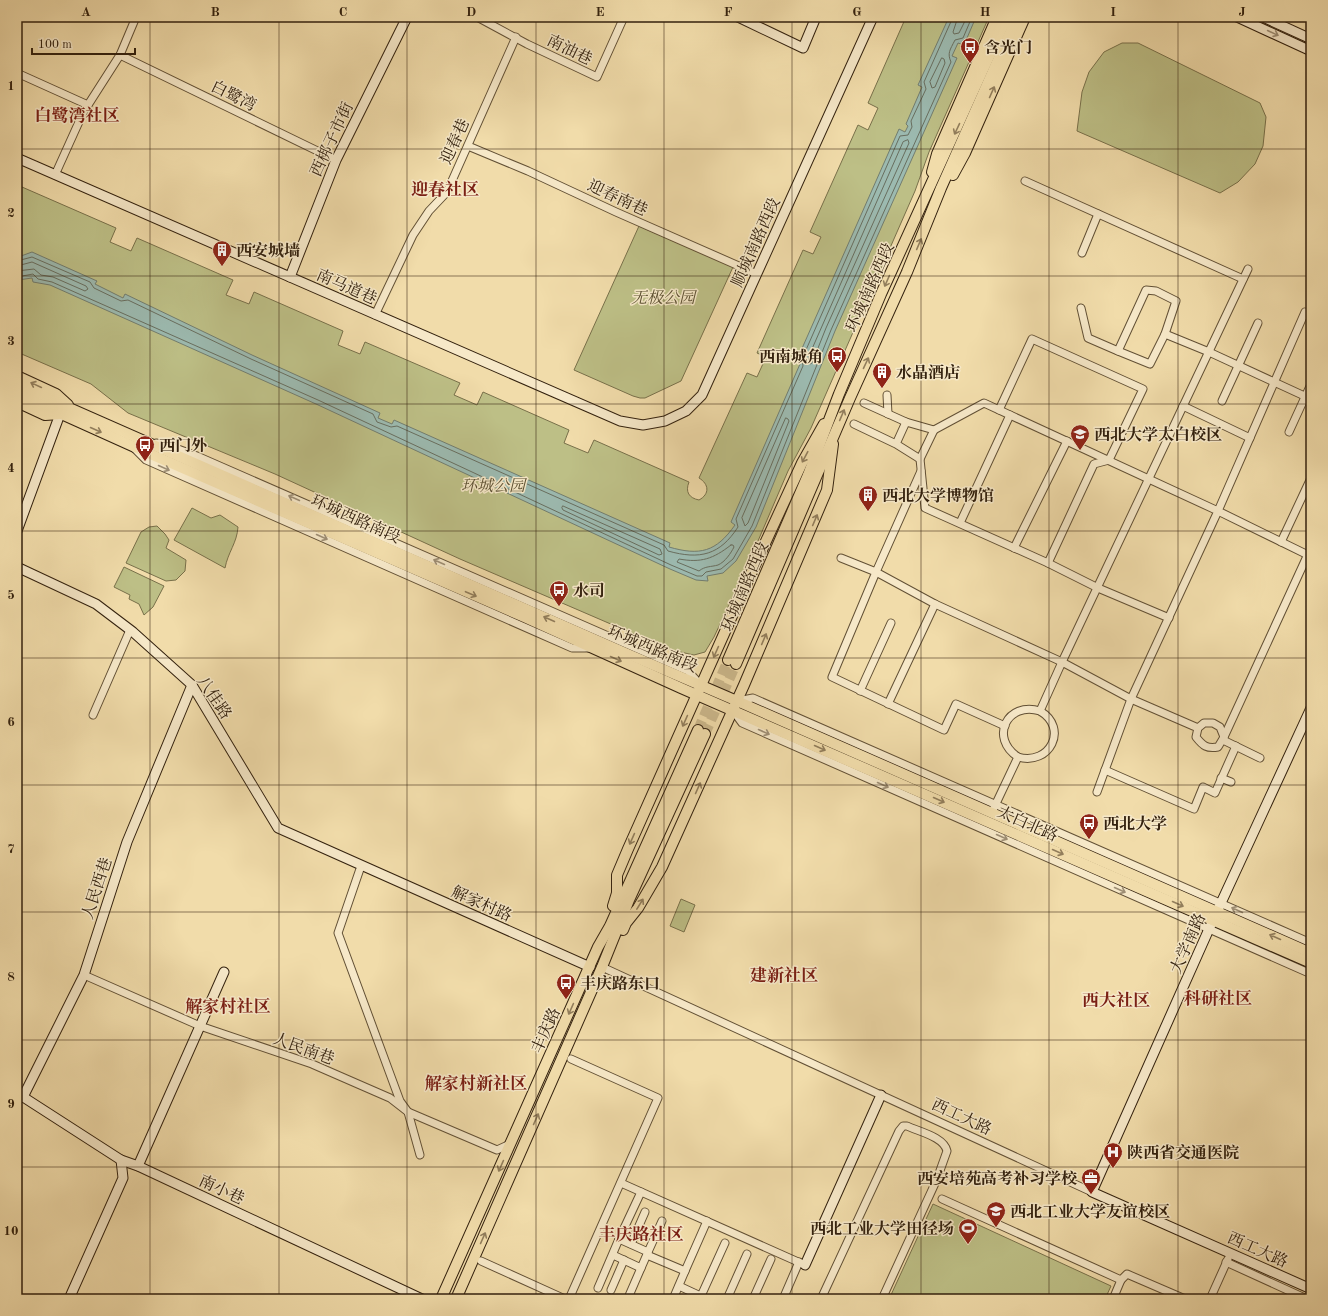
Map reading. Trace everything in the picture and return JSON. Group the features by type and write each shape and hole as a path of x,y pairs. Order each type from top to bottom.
{"main road":[{"path":"927,194 937,154 996,17"},
{"name":"环城南路西段","path":"1007,17 881,294 732,662 835,433 1017,17"},
{"name":"环城南路西段","path":"925,228 965,153 1026,17"},
{"path":"17,376 56,394 76,412"},
{"name":"环城西路南段","path":"17,385 701,685"},
{"name":"环城西路南段","path":"17,394 696,695 733,710"},
{"path":"17,402 46,415 60,414"},
{"path":"598,947 617,893 617,875 696,695 802,463 818,432 832,412"},
{"path":"604,964 626,923 638,908 662,867 737,701 828,490 835,433"},
{"name":"太白北路","path":"701,685 994,808 1311,963"},
{"name":"太白北路","path":"733,710 1215,916 1311,953"},
{"name":"丰庆路","path":"441,1299 598,947 610,926 701,732 604,964 456,1299"}],"street":[{"path":"56,175 59,165 83,113 120,54 136,17"},
{"name":"西梆子市街","path":"290,277 336,160 407,17"},
{"path":"477,17 516,37"},
{"name":"南油巷","path":"516,37 527,44 597,77 624,17"},
{"path":"738,17 802,48 816,17"},
{"name":"顺城南路西段","path":"620,421 643,425 665,421 686,411 702,395 872,17"},
{"path":"1237,17 1311,51"},
{"path":"1263,17 1311,39"},
{"name":"迎春巷","path":"375,315 413,235 429,211 447,192 516,37"},
{"name":"白鹭湾","path":"120,54 336,160"},
{"path":"17,73 88,105"},
{"name":"迎春南巷","path":"468,146 528,171 616,212 757,274"},
{"name":"南马道巷","path":"17,158 620,421"},
{"path":"1025,181 1243,279"},
{"path":"1082,252 1098,214"},
{"path":"1040,711 1248,269"},
{"path":"1082,308 1088,338 1118,351 1150,364 1165,334 1176,301 1156,291 1146,290 1118,351"},
{"path":"1096,792 1131,699 1218,511 1306,312"},
{"path":"1222,401 1258,323"},
{"path":"1165,334 1209,352 1308,397"},
{"path":"999,410 1032,339 1143,389 1109,460 1094,464 1048,563"},
{"path":"1289,432 1308,397 1311,384"},
{"path":"887,395 888,414"},
{"path":"864,403 906,422 934,430"},
{"path":"1169,618 1098,588 1048,563 925,508 920,459 934,430 984,403 1218,511 1281,542 1309,553 1223,738 1218,747 1210,749 1202,745 1196,737 1198,728 1204,723 1213,723 1220,727 1223,738 1260,758"},
{"path":"1183,406 1250,438"},
{"path":"17,531 60,414"},
{"path":"960,523 1010,415"},
{"path":"896,444 906,422"},
{"path":"854,424 896,444 920,459"},
{"path":"1014,548 1067,441"},
{"name":"环城西路南段","path":"150,443 167,445 197,456 585,626 688,672 701,685"},
{"path":"921,472 876,572 832,677 944,730 956,704 1005,726"},
{"path":"1281,542 1311,478"},
{"path":"841,558 876,572 935,604 1062,662 1131,699 1198,728"},
{"name":"八佳路","path":"17,567 96,604 130,630 192,685 278,828 361,866"},
{"path":"888,704 935,604"},
{"path":"860,691 891,622"},
{"path":"565,626 585,626"},
{"path":"93,714 130,630"},
{"name":"人民西巷","path":"20,1095 84,975 127,842 192,685"},
{"path":"1031,708 1040,711 1049,718 1053,726 1054,738 1052,745 1048,751 1036,758 1025,759 1018,757 1012,753 1006,744 1004,739 1005,726 1011,716 1017,711 1031,708"},
{"name":"大学南路","path":"1092,1192 1215,916 1311,708"},
{"path":"1105,770 1194,809 1203,787 1215,793 1236,746"},
{"path":"994,808 1018,757"},
{"path":"1221,778 1231,782"},
{"path":"361,866 338,934 400,1102 408,1112 420,1155"},
{"name":"解家村路","path":"361,866 590,967"},
{"path":"1215,916 1311,943"},
{"path":"1215,916 1311,974"},
{"name":"西工大路","path":"604,964 881,1095 1092,1192 1311,1289"},
{"path":"138,1166 224,972"},
{"name":"人民南巷","path":"84,975 200,1026 312,1064 390,1098 408,1112 497,1150 510,1144"},
{"path":"569,1299 658,1098 570,1059"},
{"name":"南小巷","path":"20,1095 121,1160 138,1166 422,1299"},
{"path":"783,1299 802,1263 881,1095"},
{"path":"821,1299 899,1131 903,1126 907,1126 936,1139 946,1147 947,1151 937,1179 882,1299"},
{"path":"70,1299 123,1178 121,1160"},
{"path":"621,1183 802,1263"},
{"path":"598,1288 641,1192"},
{"path":"942,1199 1121,1280"},
{"path":"631,1244 645,1212"},
{"path":"628,1298 662,1221"},
{"path":"673,1299 707,1222"},
{"path":"620,1239 685,1271"},
{"path":"679,1286 704,1298 725,1243"},
{"path":"1210,1299 1230,1253"},
{"path":"727,1299 747,1254"},
{"path":"612,1255 641,1268"},
{"path":"753,1299 771,1259"},
{"path":"611,1290 624,1260"},
{"path":"481,1261 565,1299"},
{"path":"1226,1262 1307,1299"},
{"path":"1113,1299 1121,1280 1127,1274 1185,1299"}],"green space":[{"name":"环城公园","path":"906,17 989,17 929,152 915,191 811,428 788,471 749,562 714,637 705,652 694,655 671,650 460,559 275,474 128,413 91,384 17,352 17,199 22,187 116,228 110,242 131,251 137,238 233,280 226,295 249,304 254,292 343,331 338,345 360,354 365,342 460,383 454,395 477,405 483,392 569,430 564,443 588,453 594,440 689,482 687,489 690,496 699,500 703,498 707,489 705,483 699,478 747,373 757,377 766,357 757,353 803,250 813,254 821,237 810,232 858,125 868,130 878,108 868,103"},
{"path":"1122,43 1138,43 1260,103 1266,117 1263,146 1255,164 1238,182 1220,193 1077,131 1082,92 1089,72 1104,52"},
{"name":"无极公园","path":"639,226 733,267 681,381 645,398 633,396 574,370"},
{"path":"192,508 211,518 220,515 238,527 236,538 225,568 174,540"},
{"path":"157,526 169,540 166,548 186,560 185,571 176,580 166,581 126,563 141,532 149,527"},
{"path":"124,567 164,586 153,607 144,615 139,604 129,599 130,595 114,587"},
{"path":"681,899 695,905 684,932 670,926"},
{"name":"西北工业大学田径场","path":"933,1204 1111,1286 1105,1299 890,1299"}],"water":[{"path":"949,17 976,17 964,45 958,43 952,56 957,58 835,331 756,527 736,561 723,573 707,576 708,581 696,580 670,569 316,404 50,285 33,282 32,278 18,280 17,285 17,258 32,252 97,281 95,284 123,298 125,294 252,355 380,413 378,418 392,424 394,420 670,543 669,547 690,551 706,550 721,541 735,525 731,522 800,364 796,362 899,129 905,132 908,126 906,124 922,87 918,85"}],"tunnel":[{"path":"698,730 728,660"},
{"path":"705,734 736,664"}],"place":[{"name":"含光门","path":"970,64"},
{"name":"西安城墙","path":"222,267"},
{"name":"西南城角","path":"837,373"},
{"name":"水晶酒店","path":"882,389"},
{"name":"西北大学太白校区","path":"1080,451"},
{"name":"西门外","path":"145,462"},
{"name":"西北大学博物馆","path":"868,512"},
{"name":"水司","path":"559,607"},
{"name":"西北大学","path":"1089,840"},
{"name":"丰庆路东口","path":"566,1000"},
{"name":"陕西省交通医院","path":"1113,1169"},
{"name":"西安培苑高考补习学校","path":"1091,1195"},
{"name":"西北工业大学友谊校区","path":"996,1228"},
{"name":"西北工业大学田径场","path":"968,1245"}],"district":[{"name":"白鹭湾社区","path":"77,115"},
{"name":"迎春社区","path":"445,189"},
{"name":"建新社区","path":"784,975"},
{"name":"科研社区","path":"1218,998"},
{"name":"西大社区","path":"1116,1000"},
{"name":"解家村社区","path":"228,1006"},
{"name":"解家村新社区","path":"476,1083"},
{"name":"丰庆路社区","path":"641,1234"}]}
